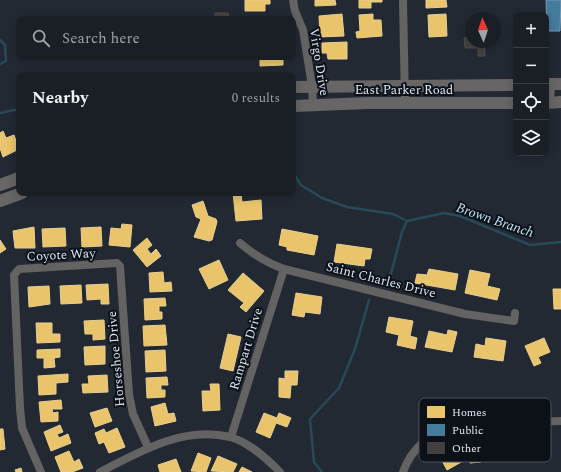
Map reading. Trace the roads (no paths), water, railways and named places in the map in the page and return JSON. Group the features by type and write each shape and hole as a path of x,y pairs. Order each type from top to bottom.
{"main road":[{"path":"549,95 552,84"},
{"path":"465,104 466,85"},
{"name":"East Parker Road","path":"296,87 513,85"},
{"path":"512,103 513,85"},
{"path":"549,102 561,102"},
{"name":"East Parker Road","path":"296,106 405,103 512,103"},
{"path":"9,182 16,192"},
{"path":"0,201 16,196"}],"street":[{"name":"Virgo Drive","path":"293,0 295,11 303,30 312,86 313,105"},
{"path":"402,0 405,103"},
{"name":"Saint Charles Drive","path":"240,243 256,256 270,264 284,269 465,314 514,321 516,313"},
{"name":"Coyote Way","path":"40,472 22,428 14,275 19,269 117,263 120,266"},
{"name":"Horseshoe Drive","path":"120,266 129,394 133,414 148,447"},
{"name":"Rampart Drive","path":"231,437 284,269"},
{"path":"551,421 561,421"},
{"path":"100,472 148,447 182,437 201,434 231,437 250,446 280,472"},
{"path":"403,472 414,450 419,446"}],"waterway":[{"name":"Brown Branch","path":"0,40 5,45 6,61 0,64"},
{"name":"Brown Branch","path":"0,113 16,110"},
{"name":"Brown Branch","path":"296,178 301,185 322,198 347,207 393,214 407,221 444,213 460,216 530,245 561,242"},
{"path":"388,285 402,232 407,221"},
{"path":"322,472 314,462 310,419 339,388 355,349 369,300"}]}
